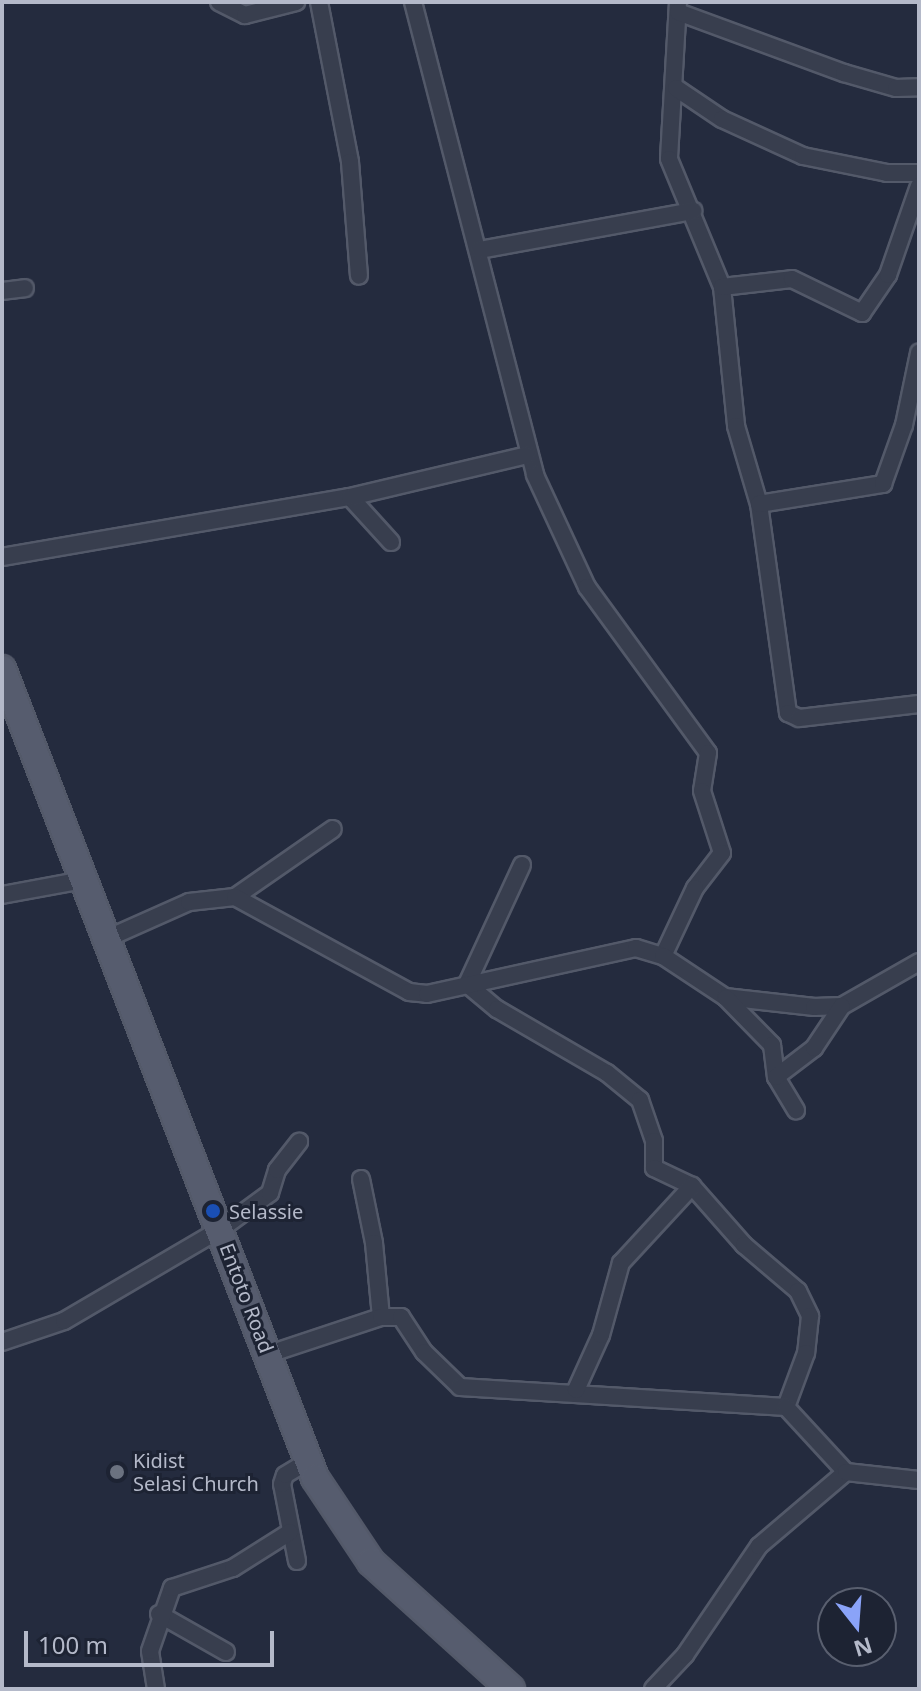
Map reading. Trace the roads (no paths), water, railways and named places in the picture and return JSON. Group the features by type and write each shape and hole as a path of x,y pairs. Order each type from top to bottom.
{"main road":[{"name":"Entoto Road","path":"2,669 221,1229 308,1461 341,1523 371,1562 511,1689"}],"street":[{"path":"219,2 245,15 296,2"},
{"path":"319,2 350,162 359,276"},
{"path":"413,2 480,250 527,455 587,587 708,753 702,791 722,853 695,888 663,956"},
{"path":"919,87 896,88 844,73 678,7 676,88 669,159 722,287 736,426 759,504 788,713 799,718 919,704"},
{"path":"676,88 722,119 803,156 887,173 919,173"},
{"path":"722,287 792,279 862,313 888,275 919,186"},
{"path":"480,250 693,211"},
{"path":"2,291 25,288"},
{"path":"759,504 883,484 904,425 919,353"},
{"path":"2,557 350,497 527,455"},
{"path":"350,497 391,542"},
{"path":"106,939 189,902 235,897 333,829"},
{"path":"467,984 522,865"},
{"path":"2,895 83,880"},
{"path":"235,897 393,987 427,994 636,948 663,956 725,997 772,1045 776,1077 796,1110"},
{"path":"776,1077 814,1048 842,1006 919,962"},
{"path":"467,984 497,1009 607,1073 640,1100 654,1141 654,1168 692,1186 744,1245 805,1301 810,1316 806,1353 786,1407"},
{"path":"725,997 842,1006"},
{"path":"2,1342 64,1321 221,1229 270,1193 277,1170 299,1142"},
{"path":"361,1179 374,1243 381,1317"},
{"path":"576,1390 601,1335 621,1263 692,1186"},
{"path":"269,1354 381,1317 401,1317 410,1325 424,1352 460,1387 576,1390 786,1407 846,1472 919,1480"},
{"path":"297,1561 282,1484 285,1475 308,1461"},
{"path":"653,1689 685,1655 759,1546 846,1472"},
{"path":"156,1689 149,1662 159,1614 172,1588 233,1568 290,1532"},
{"path":"159,1614 226,1652"}],"place":[{"name":"Selassie","path":"213,1211"},
{"name":"Kidist Selasi Church","path":"117,1472"}]}
